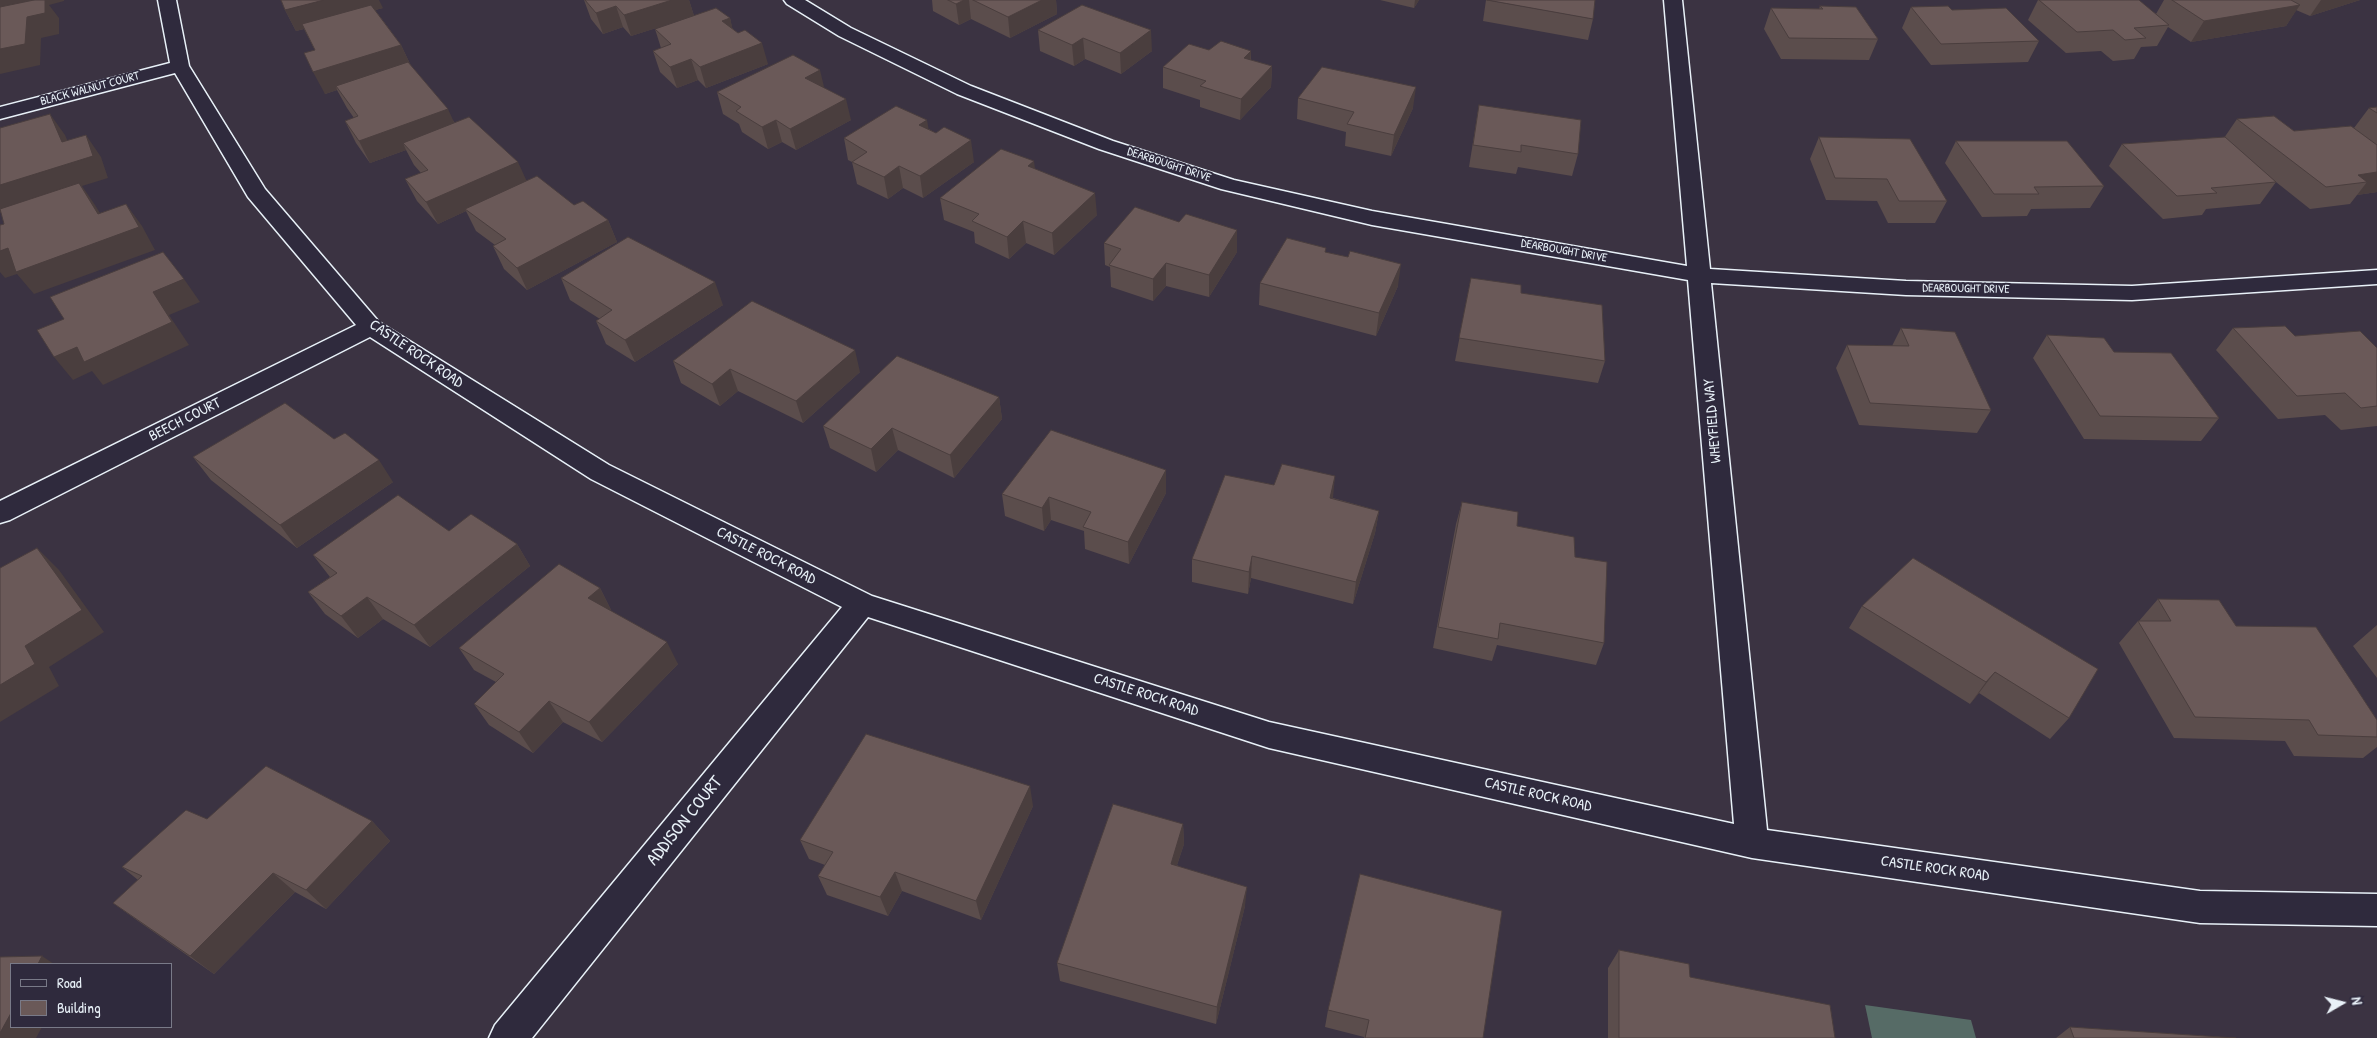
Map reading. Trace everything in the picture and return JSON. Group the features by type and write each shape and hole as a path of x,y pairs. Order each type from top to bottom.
{"street":[{"name":"CASTLE ROCK ROAD","path":"167,0 180,66 256,192 371,327 600,472 862,604 1269,735 1752,843 2200,907 2377,910"},
{"name":"DEARBOUGHT DRIVE","path":"793,0 845,32 964,90 1106,145 1228,185 1372,218 1699,275 1906,288 2132,293 2339,281 2377,277"},
{"name":"WHEYFIELD WAY","path":"1673,0 1752,843"},
{"name":"BLACK WALNUT COURT","path":"0,113 180,66"},
{"name":"BEECH COURT","path":"0,513 371,327"},
{"name":"ADDISON COURT","path":"508,1038 862,604"}],"green space":[{"path":"1865,1005 1971,1020 1976,1038 1872,1038"}],"building":[{"path":"34,0 45,0 45,13 27,17 25,44 0,49 0,7"},
{"path":"281,0 324,0 285,10"},
{"path":"585,0 672,0 624,15 616,6 596,13"},
{"path":"948,0 964,0 956,4"},
{"path":"973,0 1042,0 1008,17"},
{"path":"1487,0 1595,0 1593,19"},
{"path":"2039,0 2139,0 2169,25 2134,28 2146,38 2125,40 2113,30 2077,32"},
{"path":"2172,0 2291,0 2300,5 2204,21"},
{"path":"371,5 401,45 313,72 304,53 315,50 302,24"},
{"path":"1082,5 1151,30 1120,53 1083,38 1072,45 1038,30"},
{"path":"1820,6 1856,7 1878,39 1789,38 1771,8 1823,9"},
{"path":"1948,6 1952,10 2006,8 2039,41 1941,44 1911,7"},
{"path":"716,8 730,18 722,21 738,33 745,30 762,43 700,67 691,59 670,67 653,51 671,44 655,29"},
{"path":"1221,41 1251,51 1244,58 1272,66 1241,99 1200,86 1206,81 1163,67 1189,44 1209,50"},
{"path":"793,55 820,70 805,78 846,99 790,129 776,120 762,127 736,111 741,107 717,92"},
{"path":"408,62 448,109 359,141 345,121 358,116 336,86"},
{"path":"1322,67 1416,87 1394,135 1347,124 1354,112 1298,98"},
{"path":"1479,105 1581,120 1578,154 1521,145 1521,152 1473,145"},
{"path":"896,106 927,120 919,125 936,133 944,127 971,140 920,176 899,166 884,177 852,162 867,152 844,138"},
{"path":"2377,107 2377,113 2369,108"},
{"path":"50,114 62,142 86,135 93,156 0,185 0,128"},
{"path":"2274,116 2294,131 2351,126 2377,145 2377,172 2358,175 2367,182 2326,187 2237,119"},
{"path":"469,117 518,162 426,202 405,179 428,170 403,143"},
{"path":"1819,137 1910,139 1947,201 1899,201 1887,179 1835,178"},
{"path":"2225,137 2276,182 2211,188 2217,193 2177,196 2122,144"},
{"path":"1956,141 2067,141 2104,186 2034,187 2039,194 1994,194"},
{"path":"1001,149 1034,161 1028,166 1095,193 1052,233 1023,221 1007,237 972,221 979,214 940,198"},
{"path":"537,176 574,205 583,201 608,220 517,268 493,246 506,239 465,209"},
{"path":"79,183 98,214 126,204 139,227 16,272 8,248 0,251 0,225 4,224 0,209"},
{"path":"1135,207 1179,222 1186,214 1237,230 1209,275 1166,263 1153,279 1109,265 1121,249 1104,243"},
{"path":"628,237 715,282 625,340 596,321 612,310 561,278"},
{"path":"1287,238 1326,248 1325,252 1348,257 1350,251 1401,264 1379,313 1260,283"},
{"path":"163,252 184,279 153,292 172,322 84,362 77,347 54,357 37,330 64,319 50,297"},
{"path":"1471,278 1521,285 1521,293 1602,305 1605,361 1459,338"},
{"path":"752,301 855,350 796,401 730,369 712,384 673,361"},
{"path":"2285,326 2295,336 2360,331 2377,348 2377,406 2361,408 2345,393 2297,396 2233,328"},
{"path":"1901,328 1955,332 1991,410 1870,403 1847,345 1909,346"},
{"path":"2047,335 2104,338 2114,352 2171,353 2219,418 2100,416"},
{"path":"897,356 999,397 950,455 892,428 871,449 823,426"},
{"path":"285,403 334,439 345,433 379,460 280,525 193,457"},
{"path":"1051,430 1166,470 1128,542 1083,527 1091,512 1049,497 1042,508 1002,494"},
{"path":"1282,464 1335,476 1330,498 1379,511 1356,582 1252,556 1249,572 1192,559 1225,475 1274,485"},
{"path":"398,495 449,531 471,514 517,544 414,625 367,597 341,616 308,592 337,573 313,555"},
{"path":"1462,502 1518,512 1517,526 1574,537 1575,557 1607,562 1604,643 1500,623 1498,639 1438,627"},
{"path":"37,548 82,610 25,646 35,664 0,685 0,568"},
{"path":"1913,558 2098,669 2069,718 1995,672 1986,682 1862,606"},
{"path":"559,564 600,588 588,598 667,642 589,722 549,701 519,732 474,704 504,674 459,648"},
{"path":"2158,599 2219,600 2236,626 2316,627 2377,720 2377,737 2318,735 2309,720 2195,717 2138,621 2171,621"},
{"path":"866,734 1030,786 976,901 895,872 880,897 818,876 833,852 800,840"},
{"path":"266,766 372,821 306,890 273,873 190,956 113,903 142,876 122,867 186,810 207,819"},
{"path":"1113,804 1183,824 1171,864 1247,887 1217,1007 1057,963"},
{"path":"1360,874 1502,911 1483,1038 1365,1038 1369,1020 1328,1010"},
{"path":"1619,950 1689,964 1690,977 1830,1005 1835,1038 1619,1038"},
{"path":"42,956 38,963 10,963 10,1015 0,1033 0,957"},
{"path":"2070,1027 2236,1038 2074,1038"}]}
